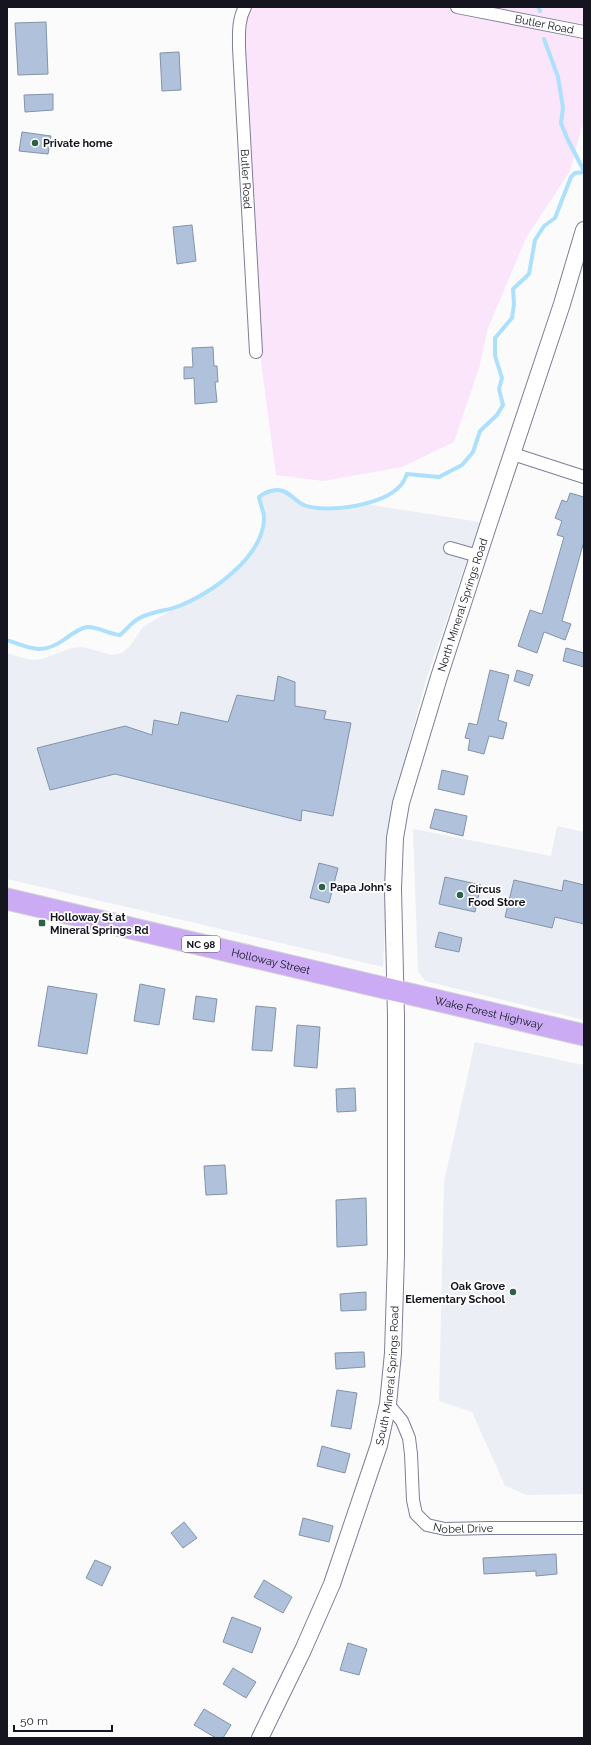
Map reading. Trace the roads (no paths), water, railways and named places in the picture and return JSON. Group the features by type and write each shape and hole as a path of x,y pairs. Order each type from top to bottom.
{"highway":[{"name":"Holloway Street","path":"7,899 395,990"},
{"name":"Wake Forest Highway","path":"395,990 584,1034"}],"street":[{"name":"Butler Road","path":"245,7 240,16 239,54 256,352"},
{"name":"Butler Road","path":"457,7 584,32"},
{"name":"North Mineral Springs Road","path":"395,990 393,889 395,838 401,803 439,677 562,304 584,230"},
{"path":"512,454 584,477"},
{"path":"450,548 478,556"},
{"name":"South Mineral Springs Road","path":"260,1738 303,1650 332,1584 379,1446 388,1404 393,1353 396,1255 395,990"},
{"name":"Nobel Drive","path":"388,1404 402,1421 409,1438 414,1507 416,1514 427,1525 445,1529 584,1528"}],"waterway":[{"path":"538,7 540,11"},
{"path":"544,39 558,77 563,108 561,123 584,171"},
{"path":"7,640 30,648 43,649 57,644 75,632 87,627 120,635 133,622 142,617 179,606 206,593 234,572 255,546 262,532 264,518 259,497 268,492 275,490 285,492 304,505 314,508 341,508 355,506 382,498 393,492 401,485 407,474 439,477 462,465 473,452 480,431 497,415 503,405 499,389 502,378 495,356 495,338 512,318 514,304 513,289 529,274 535,240 544,226 555,218 571,177 575,173 584,172"}],"place":[{"name":"Private home","path":"35,143"},
{"name":"Papa John's","path":"322,887"},
{"name":"Circus Food Store","path":"460,895"},
{"name":"Holloway St at Mineral Springs Rd","path":"42,923"},
{"name":"Oak Grove Elementary School","path":"513,1292"}]}
